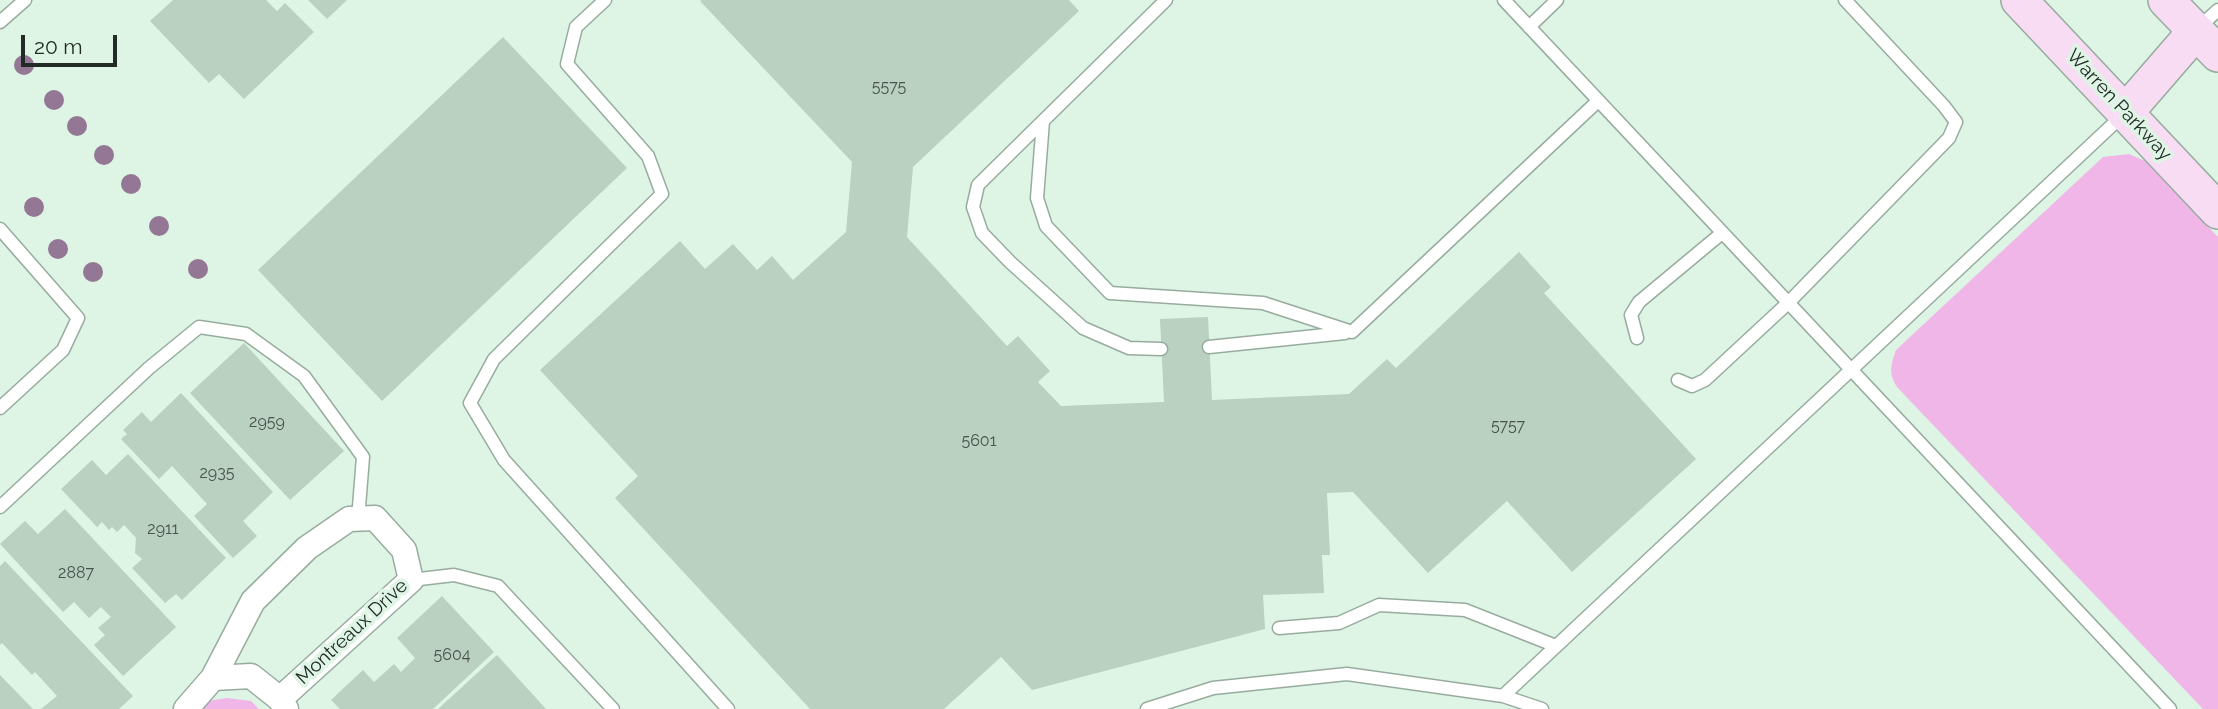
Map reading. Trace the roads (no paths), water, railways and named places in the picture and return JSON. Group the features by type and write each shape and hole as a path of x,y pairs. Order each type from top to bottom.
{"main road":[{"name":"Warren Parkway","path":"2020,0 2218,211"},
{"path":"2125,113 2211,32 2166,0"}],"street":[{"name":"Montreaux Drive","path":"213,678 251,677 283,704 411,580 404,550 374,518 358,519"},
{"path":"186,709 213,678 253,601 307,548 349,519 358,519"}],"lane":[{"path":"0,22 25,0"},
{"path":"605,0 576,27 567,64 648,156 662,194 494,359 470,403 504,460 728,709"},
{"path":"1504,0 2170,709"},
{"path":"1529,27 1558,0"},
{"path":"1678,380 1692,386 1705,380 1788,303 1949,138 1956,122 1944,106 1845,0"},
{"path":"1160,2 978,185 973,208 982,233 1083,328 1129,348 1161,349"},
{"path":"1209,346 1352,332 1598,101"},
{"path":"1503,696 2125,113"},
{"path":"1043,121 1037,198 1046,226 1110,293 1263,303 1352,332"},
{"path":"0,229 78,318 63,350 0,408"},
{"path":"1637,338 1631,315 1639,302 1722,233"},
{"path":"0,507 149,368 199,327 247,334 304,376 363,457 358,519"},
{"path":"411,580 454,575 498,586 613,709"},
{"path":"1279,628 1339,623 1379,605 1465,610 1556,646"},
{"path":"1147,709 1213,688 1348,674 1503,696 1542,709"}]}
